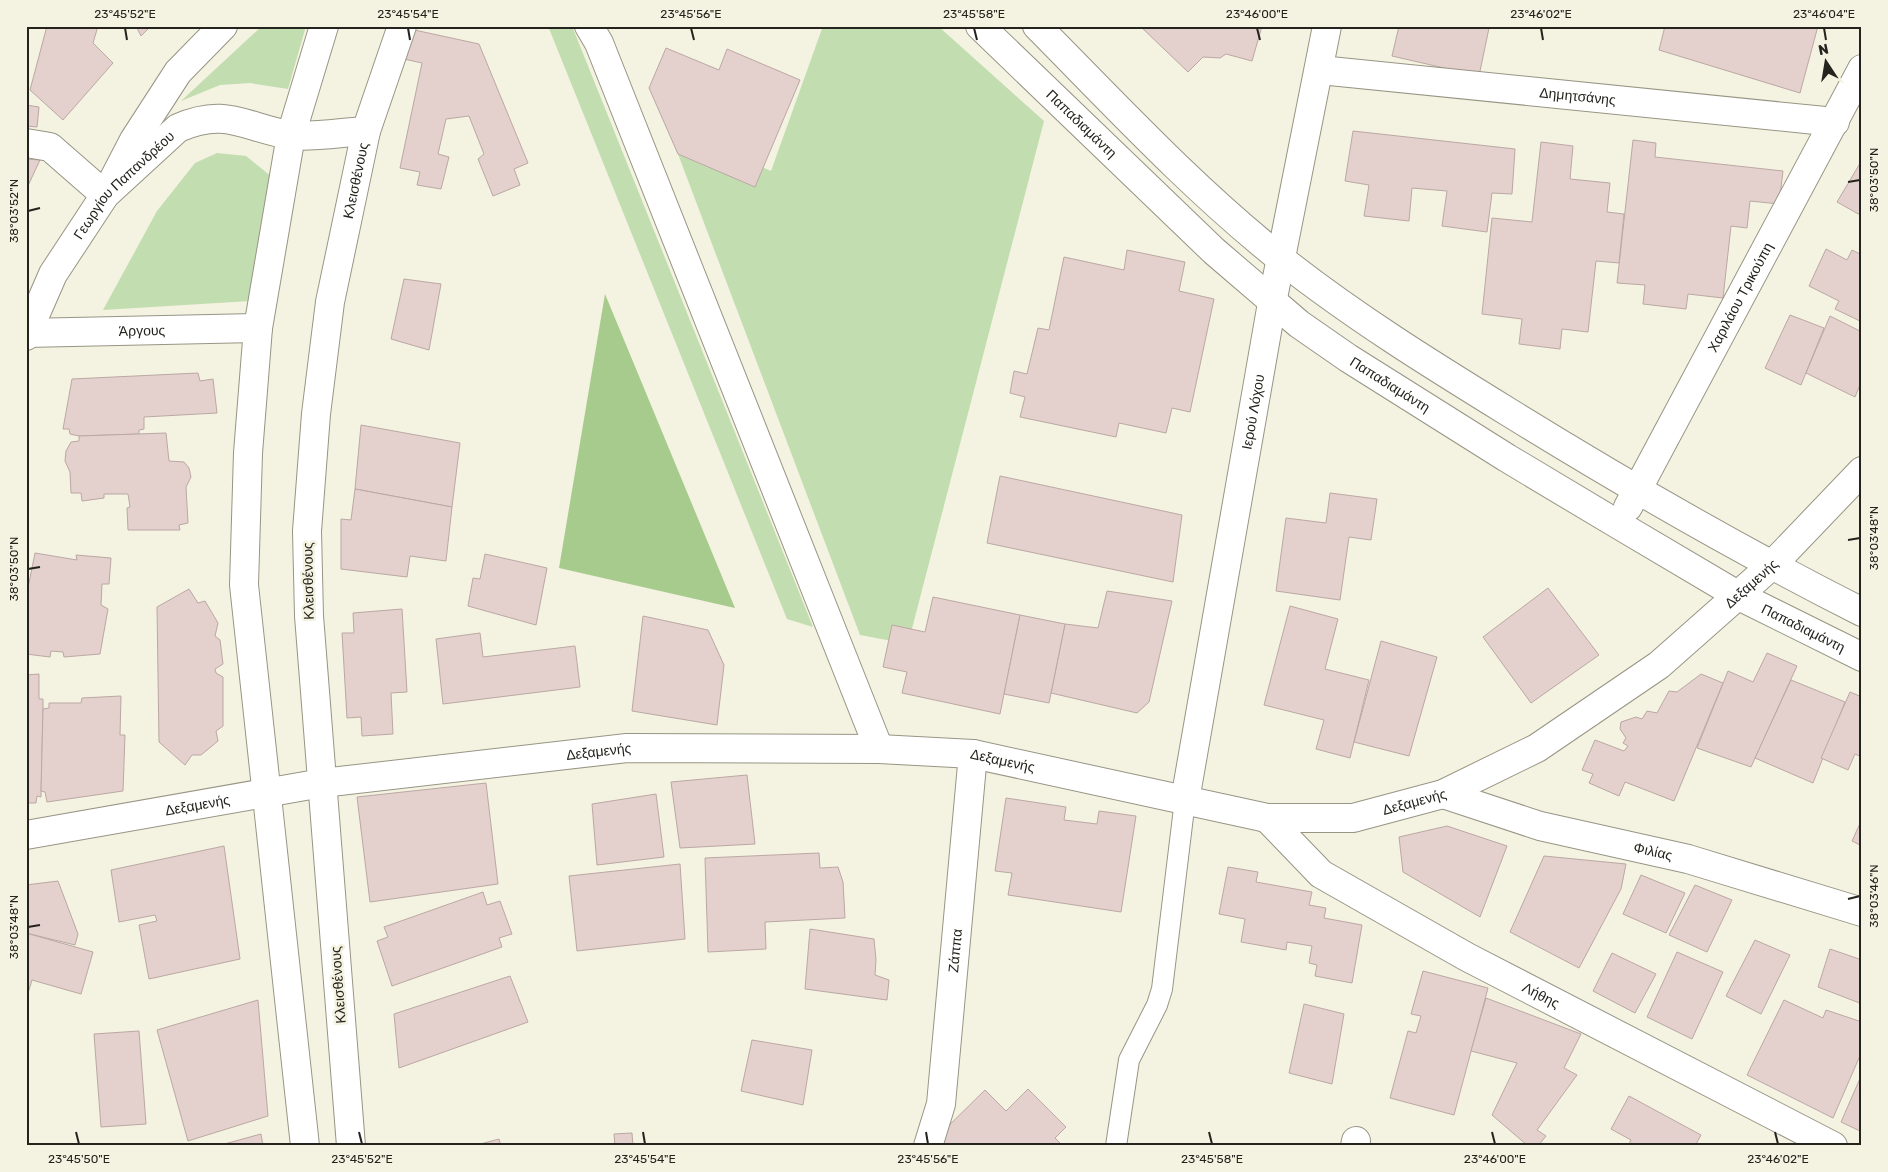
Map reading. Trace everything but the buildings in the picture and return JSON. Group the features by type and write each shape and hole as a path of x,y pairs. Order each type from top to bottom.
{"street":[{"path":"26,143 50,147 105,195 134,140 178,72 223,26"},
{"path":"305,1146 244,585 248,452 258,328 291,135 324,26"},
{"name":"Κλεισθένους","path":"350,1146 309,616 308,521 316,414 330,302 366,131 402,26"},
{"path":"589,26 603,52 879,749"},
{"name":"Παπαδιαμάντη","path":"980,26 1214,251 1272,303 1299,324 1348,358 1619,525 1739,596 1862,657"},
{"path":"1037,26 1187,178 1281,259 1421,358 1637,490 1771,566 1862,612"},
{"name":"Ιερού Λόχου","path":"1185,800 1272,303 1320,70 1327,26"},
{"name":"Χαριλάου Τρικούπη","path":"1619,525 1862,69"},
{"name":"Δημητσάνης","path":"1320,70 1835,122"},
{"name":"Γεωργίου Παπανδρέου","path":"26,334 53,274 105,195 178,128 192,122 217,117 229,118 291,135 366,131"},
{"name":"Άργους","path":"26,334 258,328"},
{"name":"Δεξαμενής","path":"26,835 322,783 627,748 879,749 973,754 1267,818 1353,818 1443,794 1537,748 1659,665 1771,566 1862,471"},
{"name":"Ζάππα","path":"928,1146 941,1104 973,754"},
{"name":"Φιλίας","path":"1443,794 1540,826 1688,859 1862,912"},
{"name":"Λήθης","path":"1267,818 1321,874 1467,957 1833,1146"}],"lane":[{"path":"1116,1146 1130,1060 1157,1005 1162,989 1185,800"}],"green space":[{"path":"262,26 306,26 288,89 250,83 220,85 181,101"},
{"path":"548,26 572,26 813,627 787,619"},
{"path":"823,26 938,26 1044,121 908,644 860,635 667,125 771,171"},
{"path":"217,153 246,156 272,177 250,301 103,310 157,211 195,163"},
{"path":"605,294 735,608 559,568"}]}
